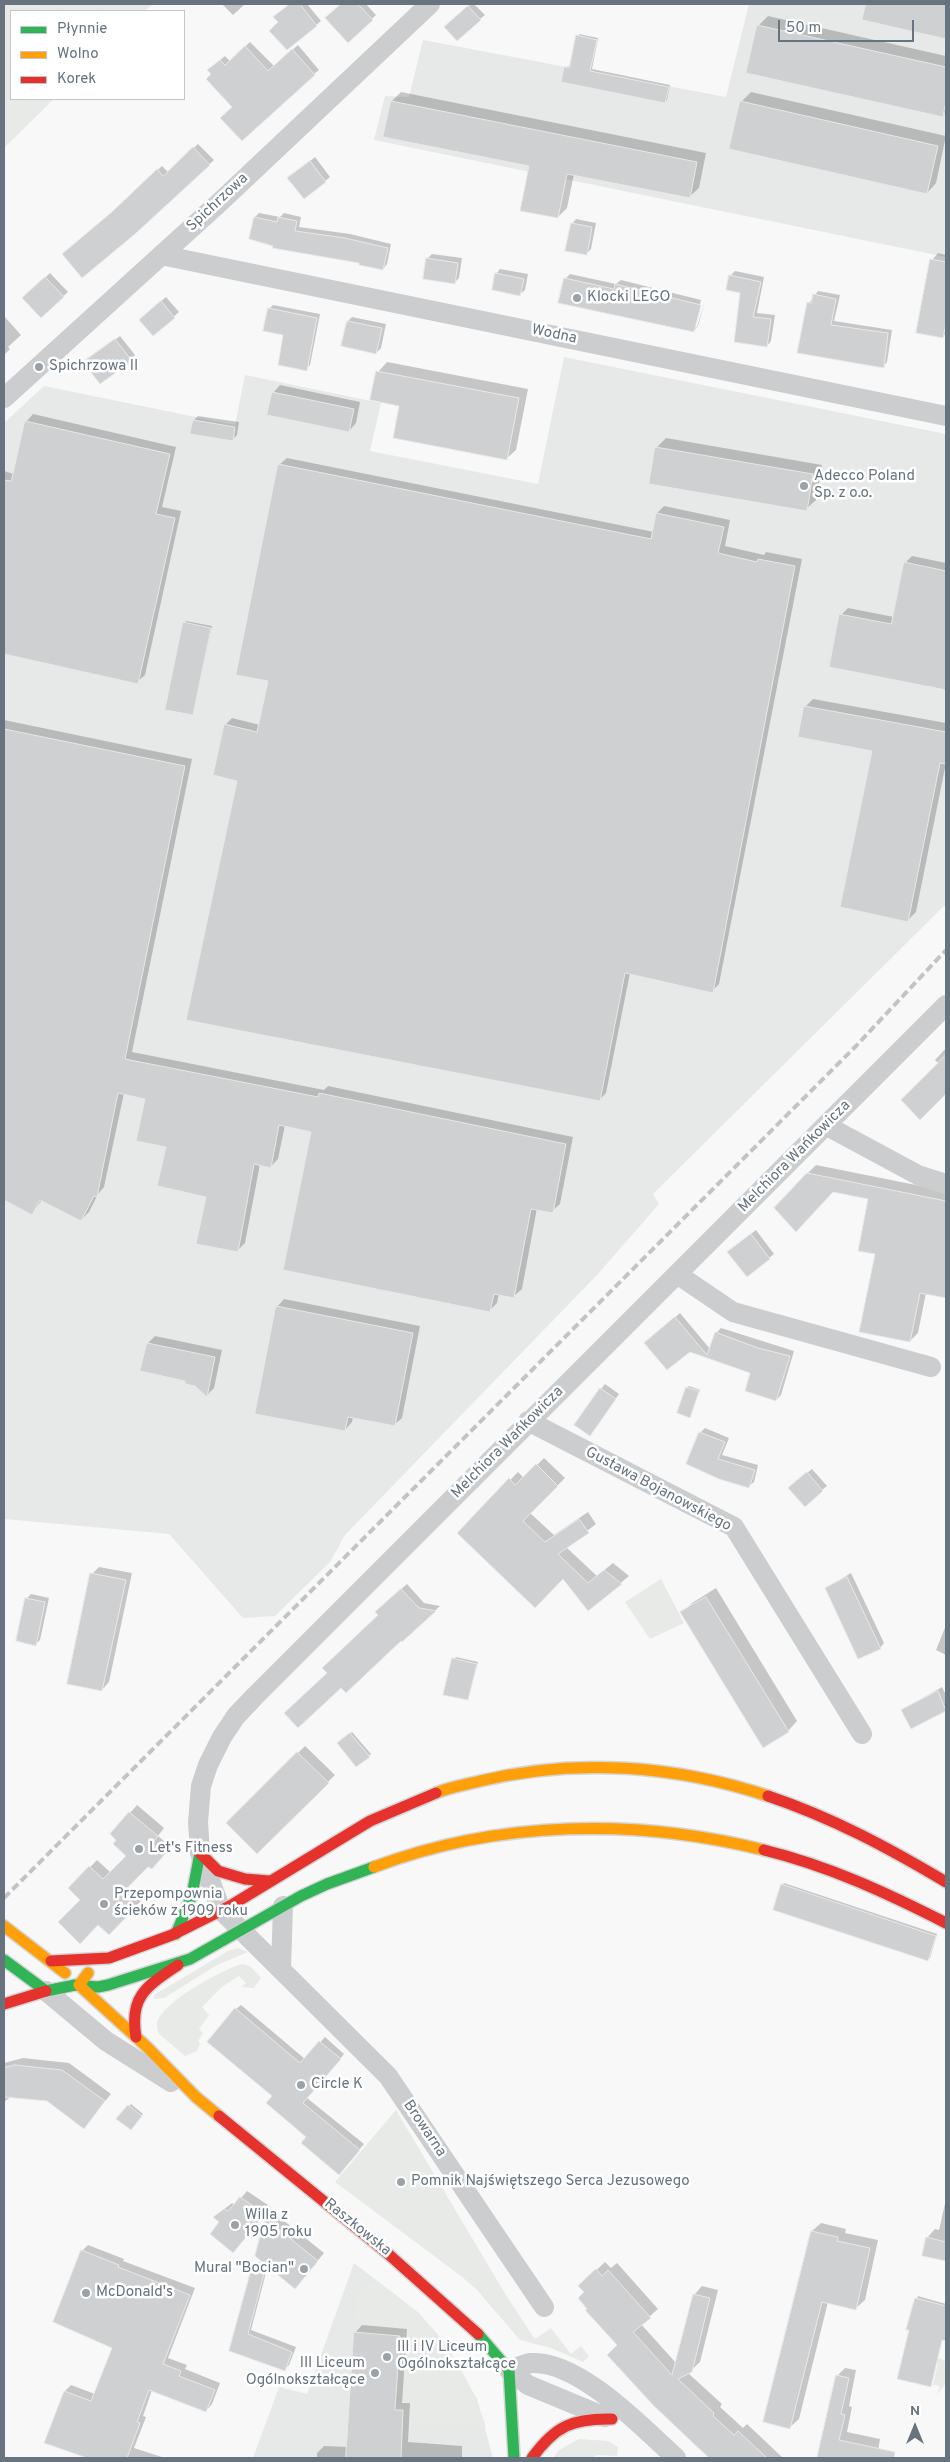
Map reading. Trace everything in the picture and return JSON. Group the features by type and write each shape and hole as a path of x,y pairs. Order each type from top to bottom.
{"main road":[{"path":"80,1985 90,1970 108,1958 176,1934 222,1910 370,1821 410,1802 456,1785 524,1770 610,1765 645,1767 681,1773 762,1792 849,1826 907,1856 946,1882"},
{"path":"136,2037 132,2014 138,1996 148,1985 184,1960 283,1906 369,1868 452,1843 538,1829 567,1826 613,1827 680,1832 727,1839 774,1850 867,1882 946,1923"},
{"path":"200,1853 218,1871 245,1879 269,1881"},
{"path":"176,1934 193,1895 197,1881 200,1853"},
{"name":"Raszkowska","path":"4,1926 80,1985 196,2097 450,2306 509,2370"},
{"path":"51,1961 108,1958"},
{"name":"Raszkowska","path":"4,1960 46,1990"},
{"path":"4,2004 46,1990 80,1985 100,1986 184,1960"},
{"path":"509,2370 514,2458"},
{"path":"532,2458 552,2434 562,2426 584,2419 612,2419"}],"street":[{"name":"Spichrzowa","path":"4,398 161,255 430,4"},
{"name":"Wodna","path":"161,255 946,416"},
{"name":"Melchiora Wańkowicza","path":"240,1930 222,1910 200,1853 198,1822 201,1786 208,1765 222,1737 236,1716 528,1421 827,1126 946,1005"},
{"path":"827,1126 918,1175 946,1184"},
{"path":"677,1274 733,1312 931,1367"},
{"name":"Gustawa Bojanowskiego","path":"528,1421 734,1527 862,1734"},
{"path":"280,1969 283,1906"},
{"name":"Browarna","path":"240,1930 388,2076 544,2307"},
{"name":"Raszkowska","path":"46,1990 106,2041 196,2097"},
{"name":"Raszkowska","path":"509,2370 531,2363 555,2367 567,2372 597,2389 676,2458"},
{"name":"Raszkowska","path":"509,2370 528,2385 612,2419 645,2430"}],"shaded area":[{"path":"4,4 153,4 146,10 10,10 10,100 53,100 4,148"},
{"path":"749,4 946,4 946,257 374,140 385,96 409,97 423,40 726,97"},
{"path":"564,357 946,434 946,904 653,1194 659,1204 597,1275 345,1535 330,1562 275,1616 243,1618 169,1534 4,1519 4,423 44,386 235,425 245,375 381,403 370,451 538,484"},
{"path":"661,1579 684,1623 650,1639 625,1602"},
{"path":"238,1948 248,1952 217,1965 164,1998 154,1999 154,1995 228,1951"},
{"path":"242,1964 250,1966 261,1978 254,1988 242,1987 246,1983 239,1976 223,1986 202,2007 209,2015 199,2029 203,2033 198,2041 200,2043 197,2051 185,2056 158,2033 157,2022 162,2013 171,2005 194,1987"},
{"path":"396,2110 504,2292 534,2338 551,2328 571,2354 581,2346 589,2356 583,2362 551,2348 520,2340 477,2290 461,2276 335,2182"},
{"name":"III i IV Liceum Ogólnokształcące","path":"354,2263 419,2313 444,2342 477,2399 493,2458 253,2458 279,2387 307,2394"},
{"path":"373,2282 385,2287 402,2300 431,2327 443,2342 454,2357 472,2391 486,2427 403,2424 403,2410 395,2410 400,2336 356,2332 358,2296 366,2285"},
{"path":"933,2356 946,2361 946,2383 937,2395 940,2386 933,2385 938,2363 931,2361"},
{"path":"579,2439 608,2441 618,2447 617,2456 597,2455 592,2458 553,2458 559,2450"}],"building":[{"path":"290,4 300,4 317,26 287,50 269,31 278,22 273,17"},
{"path":"341,4 358,4 373,20 348,43 325,18"},
{"path":"866,4 946,4 946,39 862,20"},
{"path":"468,6 481,20 457,41 444,27"},
{"path":"757,25 946,67 946,100 943,117 746,73"},
{"path":"576,35 597,40 590,71 669,87 665,103 561,82 564,67 569,68"},
{"path":"245,46 268,71 292,49 315,75 242,141 220,118 232,107 206,79 211,74 207,70 220,60 225,65"},
{"path":"391,101 697,162 690,198 567,174 558,218 520,211 529,166 383,137"},
{"path":"740,101 938,146 927,194 729,149"},
{"path":"193,147 210,165 135,234 82,278 62,254 113,211 157,169 163,176"},
{"path":"310,161 326,182 304,199 287,178"},
{"path":"254,217 277,222 278,217 297,221 295,231 345,238 388,248 383,270 359,265 359,263 272,248 273,246 249,239"},
{"path":"571,223 592,227 587,255 565,251"},
{"path":"426,258 458,263 455,284 423,279"},
{"path":"930,259 946,262 946,323 943,338 916,333"},
{"path":"495,273 524,279 520,296 492,290"},
{"path":"729,275 761,282 753,317 771,319 767,347 734,342 740,293 726,290"},
{"path":"45,277 64,297 41,318 22,298"},
{"path":"564,278 614,289 615,284 701,305 694,332 558,303"},
{"path":"813,294 836,299 831,325 888,333 884,368 797,353 807,302 811,303"},
{"path":"161,301 175,318 153,336 139,320"},
{"path":"268,308 317,318 307,371 278,365 283,335 263,331"},
{"path":"347,321 382,328 376,354 341,346"},
{"path":"115,339 132,361 100,384 83,362"},
{"path":"376,371 519,398 507,460 393,438 399,406 370,400"},
{"path":"272,392 354,409 349,432 267,415"},
{"path":"193,420 235,427 233,441 190,434"},
{"path":"25,421 170,454 156,514 175,518 138,684 4,654 4,480 11,481"},
{"path":"655,447 813,474 807,511 649,484"},
{"path":"278,464 651,539 656,513 724,527 718,553 757,562 758,559 795,566 713,993 625,973 600,1101 186,1020 237,781 213,775 224,724 257,732 268,681 236,675"},
{"path":"904,562 946,571 946,690 829,667 839,614 891,624"},
{"path":"183,622 211,628 193,715 165,710"},
{"path":"804,706 946,732 946,764 940,763 908,922 840,907 872,751 798,737"},
{"path":"4,729 185,766 125,1059 318,1097 319,1093 566,1144 553,1213 531,1209 514,1298 494,1294 490,1312 283,1270 311,1132 279,1125 271,1168 254,1164 238,1252 196,1244 206,1197 157,1186 166,1147 136,1141 145,1099 118,1093 97,1197 94,1196 81,1221 40,1200 32,1215 4,1200"},
{"path":"946,1055 946,1094 920,1120 901,1100"},
{"path":"807,1173 946,1201 946,1298 920,1293 910,1342 859,1332 875,1254 858,1251 868,1199 833,1192 796,1232 774,1208"},
{"path":"751,1234 770,1259 747,1277 727,1252"},
{"path":"276,1306 413,1333 395,1426 348,1417 345,1431 255,1414"},
{"path":"675,1317 707,1355 715,1332 758,1348 790,1356 776,1401 745,1391 750,1373 690,1352 667,1370 644,1343"},
{"path":"147,1343 215,1357 207,1397 195,1386 185,1384 185,1381 140,1371"},
{"path":"686,1387 699,1391 690,1418 677,1413"},
{"path":"600,1388 616,1399 590,1436 574,1425"},
{"path":"699,1432 725,1442 718,1459 755,1470 749,1488 719,1479 686,1464"},
{"path":"536,1464 558,1486 523,1521 545,1542 579,1519 589,1533 558,1554 588,1583 604,1570 622,1584 588,1611 563,1579 535,1608 457,1533 509,1478 515,1485"},
{"path":"807,1472 823,1491 805,1507 788,1488"},
{"path":"90,1573 126,1580 102,1691 67,1684"},
{"path":"847,1577 881,1649 858,1659 825,1588"},
{"path":"401,1589 419,1608 436,1611 346,1693 341,1688 298,1728 284,1713 327,1673 322,1668 378,1615 375,1612"},
{"path":"706,1597 789,1732 763,1748 680,1612"},
{"path":"25,1598 45,1602 36,1646 16,1641"},
{"path":"452,1658 477,1664 468,1700 443,1695"},
{"path":"938,1691 946,1711 911,1729 901,1710"},
{"path":"350,1733 370,1757 356,1767 337,1743"},
{"path":"297,1752 329,1783 257,1854 226,1823"},
{"name":"Przepompownia ścieków z 1909 roku","path":"129,1812 158,1836 152,1844 165,1854 152,1869 148,1867 121,1894 136,1907 109,1935 98,1925 80,1944 58,1922 80,1900 68,1888 89,1866 103,1879 126,1856 113,1844 116,1840 110,1834"},
{"path":"781,1884 936,1936 928,1961 773,1910"},
{"path":"235,2008 300,2063 319,2041 341,2059 303,2103 360,2150 339,2175 301,2143 306,2137 266,2103 272,2096 207,2042"},
{"path":"15,2065 62,2070 105,2101 84,2129 47,2101 4,2097 4,2068"},
{"path":"128,2105 142,2116 131,2130 116,2119"},
{"name":"Willa z 1905 roku","path":"240,2197 265,2214 233,2253 210,2234 219,2222 213,2217 224,2209 228,2211"},
{"path":"265,2218 318,2261 295,2289 255,2256"},
{"path":"811,2231 838,2237 837,2241 870,2248 856,2310 822,2302 790,2429 763,2422"},
{"path":"926,2237 946,2242 946,2261 922,2256"},
{"path":"81,2250 119,2265 118,2267 190,2295 163,2364 181,2371 179,2376 215,2390 206,2412 149,2390 137,2422 140,2423 127,2458 87,2458 44,2443 64,2391 91,2401 112,2348 53,2322"},
{"path":"252,2267 265,2270 248,2334 292,2352 285,2371 229,2351"},
{"path":"596,2269 602,2276 608,2270 651,2318 633,2332 672,2375 693,2294 710,2298 692,2372 678,2379 734,2435 738,2431 767,2458 709,2458 654,2406 607,2355 617,2345 585,2310 587,2309 578,2298 584,2292 578,2286"},
{"path":"915,2298 946,2306 946,2341 942,2340 931,2387 897,2379 909,2330 906,2330"},
{"name":"III Liceum Ogólnokształcące","path":"354,2332 400,2336 395,2410 403,2410 401,2458 346,2458"},
{"path":"836,2375 849,2378 841,2414 845,2415 839,2440 895,2452 894,2458 817,2458"}],"railway":[{"path":"4,1898 856,1046 946,950"}],"traffic: fast":[{"path":"176,1934 192,1895 200,1853"},
{"path":"4,1960 46,1991 75,1985 98,1987 108,1985 190,1959 301,1896 327,1884 374,1867"},
{"path":"478,2334 509,2370 514,2458"}],"traffic: slow":[{"path":"436,1793 458,1786 516,1774 588,1767 625,1768 697,1777 768,1796"},
{"path":"374,1867 421,1851 470,1840 568,1829 617,1829 667,1833 716,1840 764,1850"},
{"path":"4,1926 65,1973"},
{"path":"88,1973 79,1985 147,2047 196,2097 219,2116"}],"traffic: jam":[{"path":"51,1961 109,1958 172,1935 230,1906 370,1821 436,1793"},
{"path":"768,1796 815,1814 859,1834 946,1882"},
{"path":"764,1850 835,1872 902,1901 946,1923"},
{"path":"200,1853 218,1871 245,1879 269,1881"},
{"path":"136,2037 135,2011 138,2002 149,1986 178,1965"},
{"path":"4,2004 46,1991"},
{"path":"219,2116 386,2252 478,2334"},
{"path":"532,2458 549,2438 566,2426 586,2420 612,2419"}],"place":[{"name":"Klocki LEGO","path":"577,298"},
{"name":"Spichrzowa II","path":"39,367"},
{"name":"Adecco Poland Sp. z o.o.","path":"804,486"},
{"name":"Let's Fitness","path":"139,1849"},
{"name":"Przepompownia ścieków z 1909 roku","path":"104,1904"},
{"name":"Circle K","path":"301,2085"},
{"name":"Pomnik Najświętszego Serca Jezusowego","path":"401,2182"},
{"name":"Willa z 1905 roku","path":"235,2225"},
{"name":"Mural \"Bocian\"","path":"304,2269"},
{"name":"McDonald's","path":"86,2293"},
{"name":"III i IV Liceum Ogólnokształcące","path":"387,2357"},
{"name":"III Liceum Ogólnokształcące","path":"375,2373"}]}
